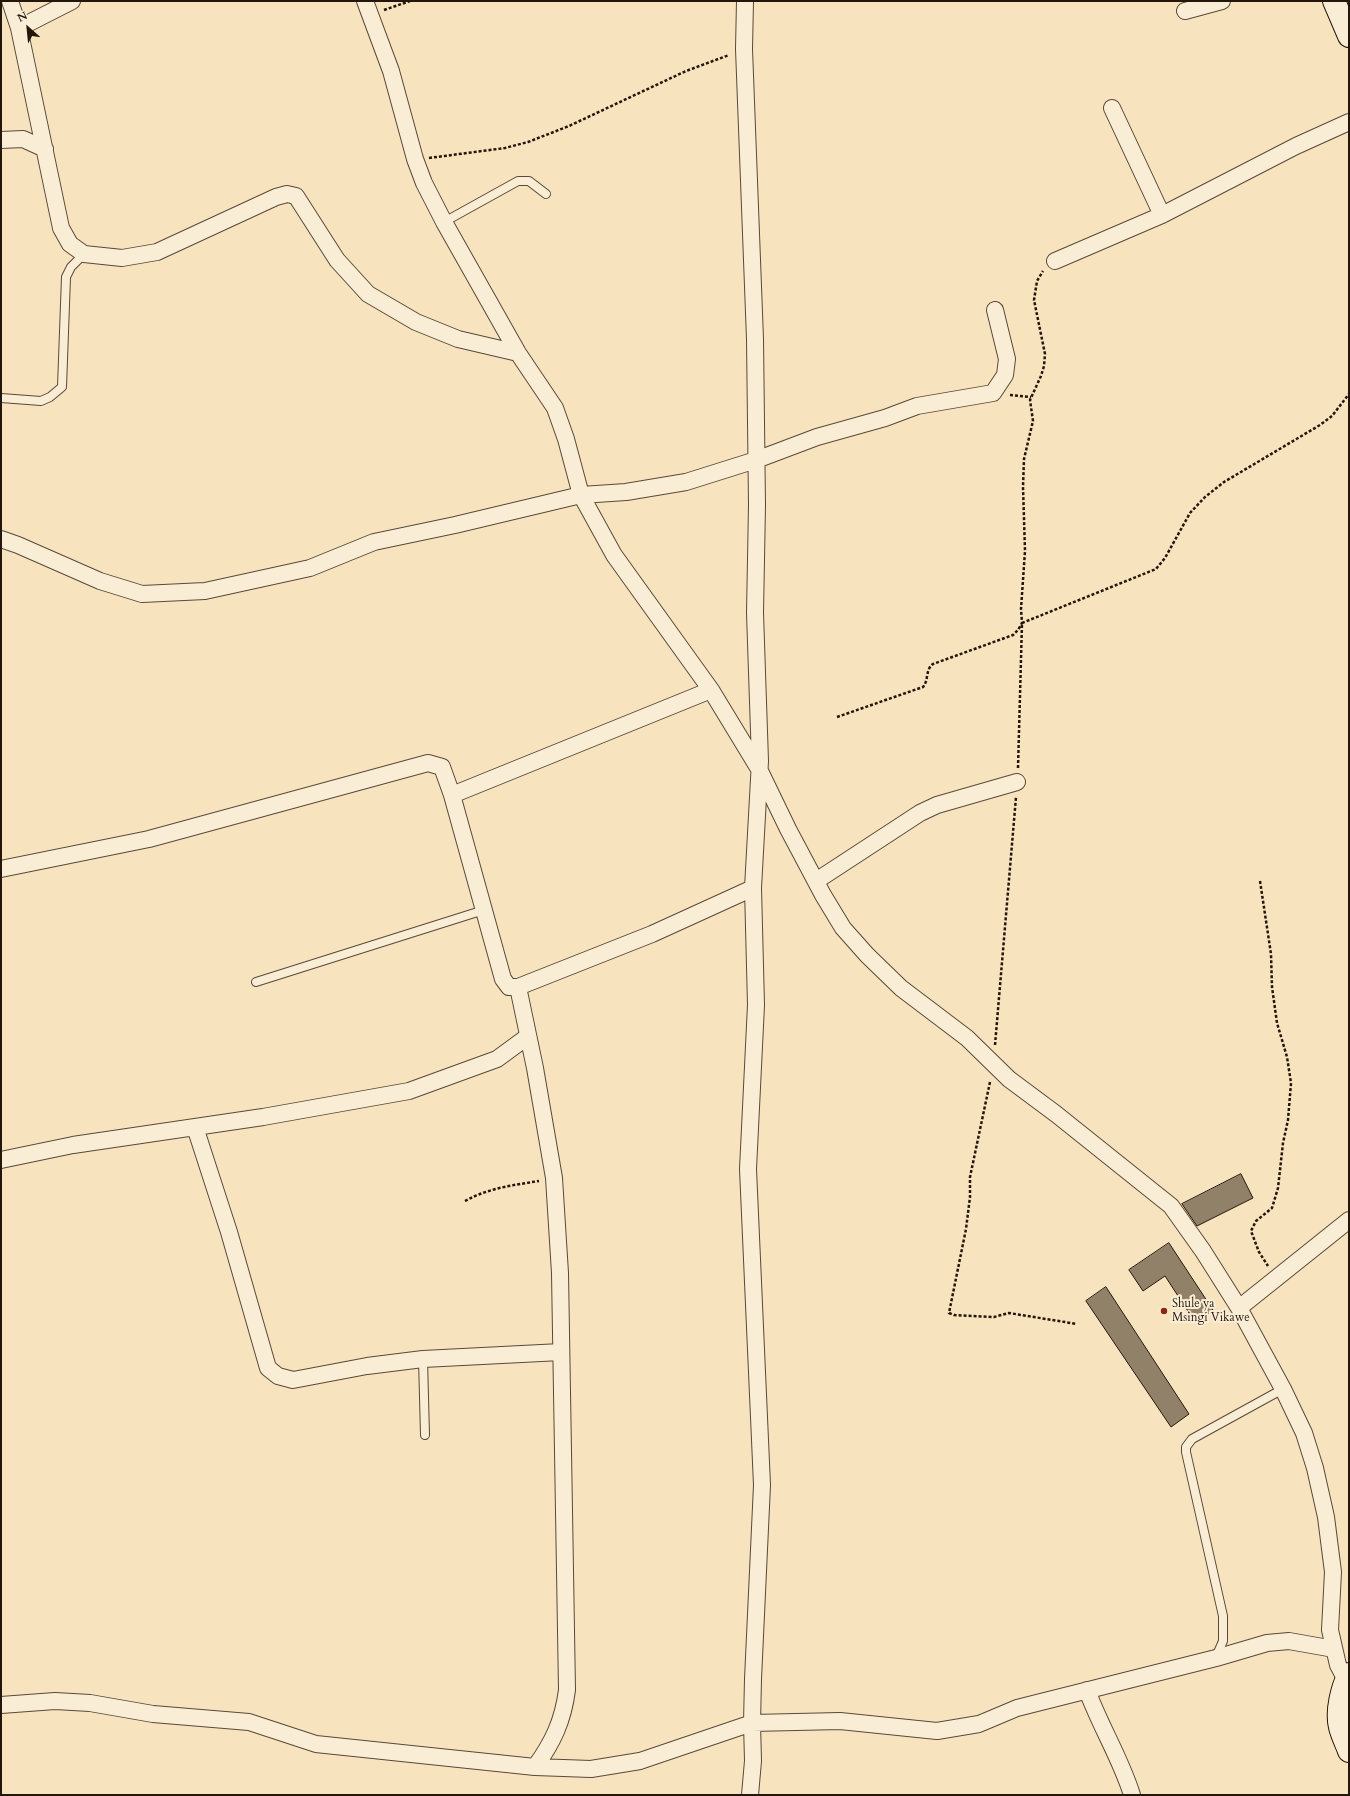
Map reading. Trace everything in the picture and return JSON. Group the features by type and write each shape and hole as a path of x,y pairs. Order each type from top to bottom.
{"street":[{"path":"10,1 19,28 61,228 70,244 84,254 122,258 157,252 276,197 287,194 296,196 337,260 368,294 416,322 458,339 518,353"},
{"path":"19,28 72,1"},
{"path":"745,1 744,49 755,339 755,613 760,769 753,888 756,1005 748,1169 762,1486 752,1723 753,1761 750,1795"},
{"path":"1184,11 1222,1"},
{"path":"1334,1 1349,36"},
{"path":"368,8 391,71 415,159 424,183 444,222 518,353 555,408 566,439 581,495 609,547 623,569 711,690 760,769 788,828 816,881 844,928 867,955 901,988 967,1038 1010,1080 1056,1114 1170,1206 1203,1251 1239,1308 1283,1390 1304,1433 1315,1468 1326,1517 1333,1572 1330,1630 1338,1665 1347,1677 1340,1704 1340,1725 1349,1751"},
{"path":"1112,108 1162,215"},
{"path":"1055,261 1162,215 1296,146 1349,122"},
{"path":"1,140 24,139 45,149"},
{"path":"1,539 100,581 142,594 205,591 310,568 374,542 455,525 581,495 626,492 686,482 756,460 817,437 885,418 917,406 993,393 1005,375 1007,359 995,310"},
{"path":"452,795 711,690"},
{"path":"1,869 149,839 428,763 442,767 452,795 503,979 509,987 518,987 652,934 753,888"},
{"path":"816,881 920,813 937,805 1017,782"},
{"path":"518,987 527,1037 535,1068 554,1178 560,1273 567,1690 565,1709 557,1731 535,1767"},
{"path":"1,1160 73,1145 263,1117 409,1091 497,1059 527,1037"},
{"path":"195,1127 229,1232 268,1368 278,1376 293,1380 367,1366 423,1359 561,1352"},
{"path":"1239,1308 1349,1220"},
{"path":"1,1705 55,1701 90,1703 153,1714 249,1722 316,1744 535,1767 591,1769 640,1761 752,1723 840,1721 937,1731 979,1724 1016,1708 1216,1658 1267,1643 1289,1642 1334,1648"},
{"path":"1087,1690 1100,1722 1129,1783 1132,1795"}],"lane":[{"path":"444,222 518,181 529,180 546,194"},
{"path":"1,398 41,401 50,397 62,388 66,277 71,267 84,254"},
{"path":"256,982 484,910"},
{"path":"423,1359 425,1435"},
{"path":"1216,1658 1223,1641 1223,1616 1186,1452 1186,1446 1192,1439 1283,1390"}],"path":[{"path":"368,8 410,1"},
{"path":"415,159 505,148 528,142 569,126 686,71 744,49"},
{"path":"1055,261 1041,273 1036,285 1034,300 1045,354 1042,376 1030,400 1033,420 1024,459 1022,487 1025,551 1021,609 1022,622 1017,782 993,1064 970,1177 970,1197 966,1229 949,1313 954,1315 994,1317 1009,1313 1077,1324"},
{"path":"837,717 923,687 926,683 929,667 933,664 1012,635 1018,630 1022,622 1156,569 1165,558 1190,513 1205,497 1224,482 1320,425 1332,416 1349,394"},
{"path":"1260,881 1271,954 1272,987 1277,1023 1287,1057 1291,1083 1288,1120 1283,1143 1278,1188 1272,1208 1256,1221 1251,1231 1259,1252 1276,1278"},
{"path":"465,1202 479,1194 554,1178"}],"building":[{"path":"1241,1174 1253,1198 1197,1226 1182,1204"},
{"path":"1169,1243 1213,1310 1195,1322 1165,1276 1143,1291 1129,1270"},
{"path":"1106,1287 1189,1414 1171,1427 1086,1301"}],"place":[{"name":"Shule ya Msingi Vikawe","path":"1164,1311"}]}
